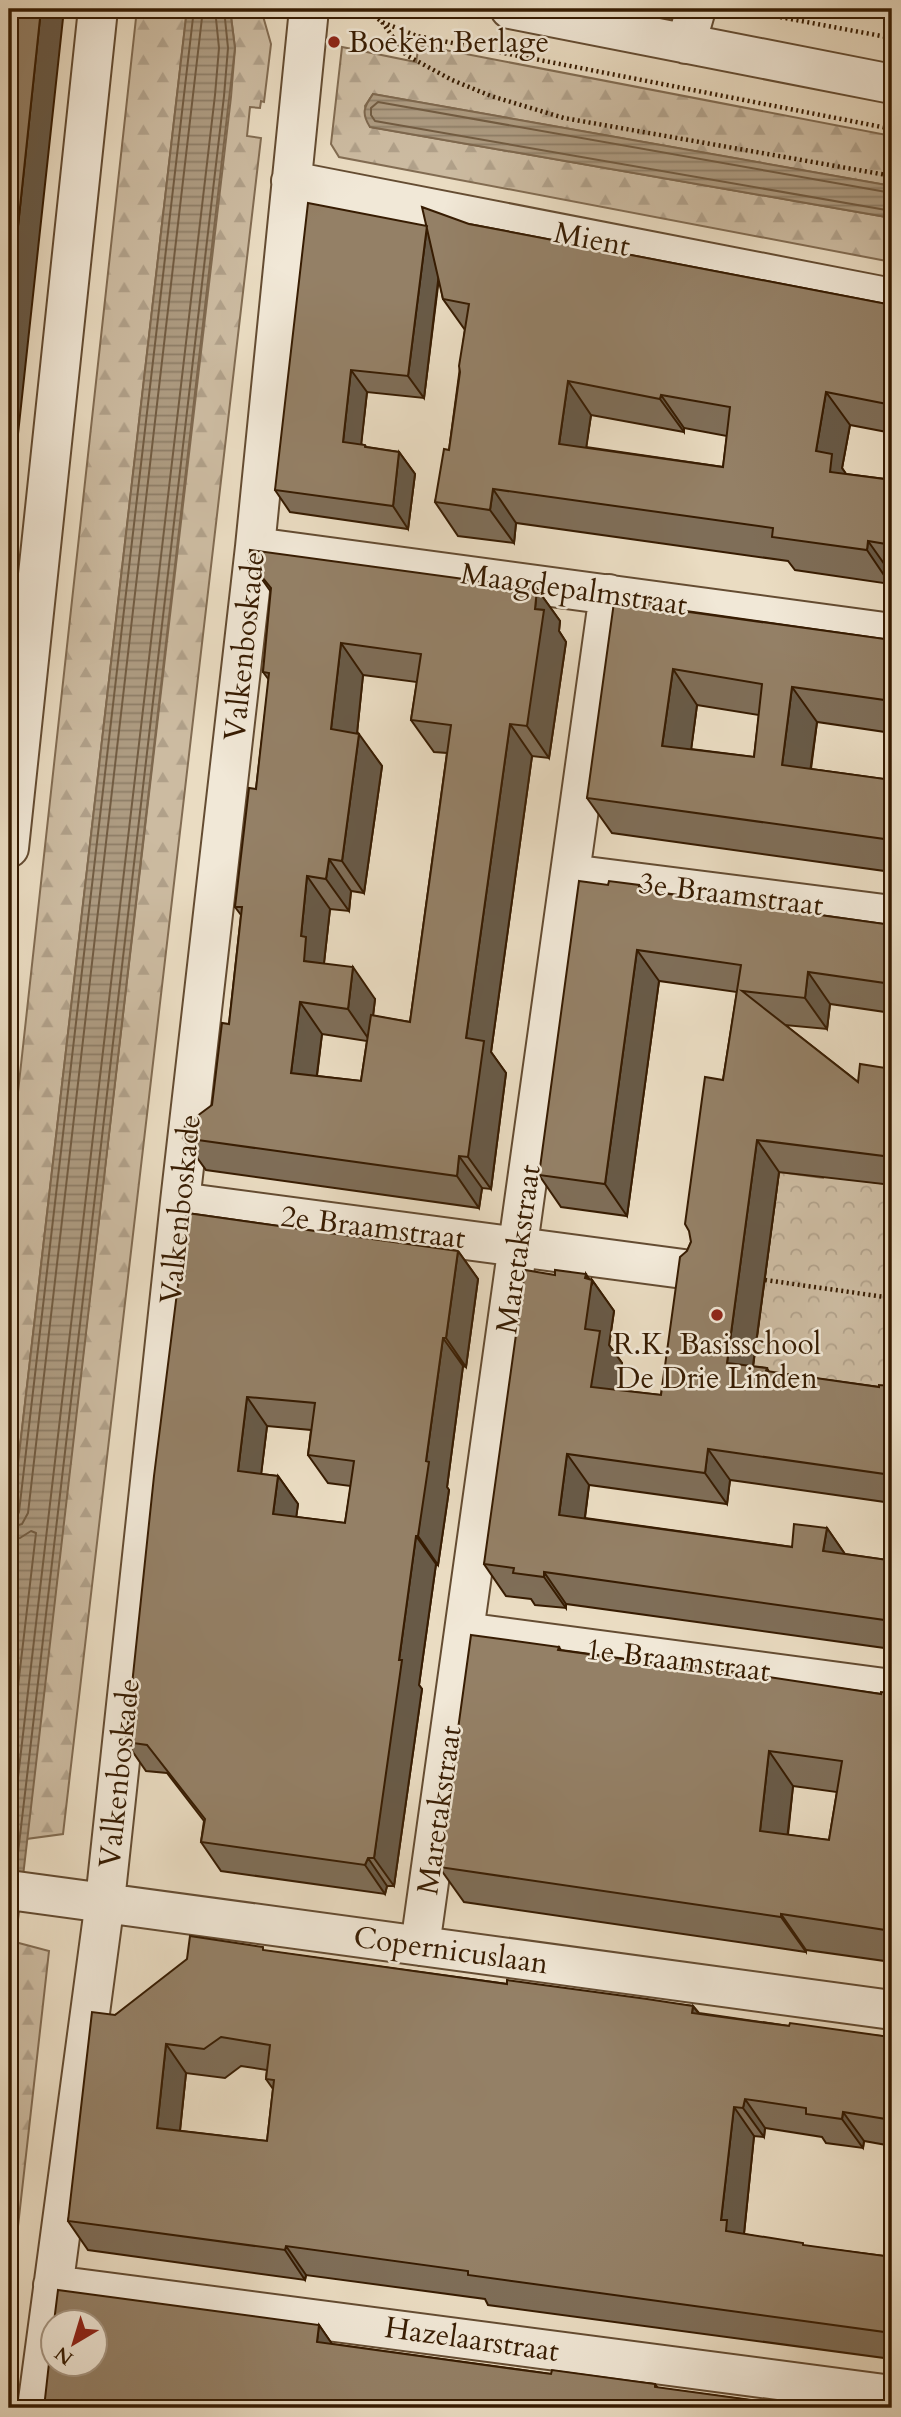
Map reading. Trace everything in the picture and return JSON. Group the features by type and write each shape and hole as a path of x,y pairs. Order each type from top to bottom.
{"street":[{"path":"9,848 19,654 99,9"},
{"name":"Valkenboskade","path":"37,2408 105,1901 180,1202 255,547 309,9"},
{"path":"510,9 691,27 892,84"},
{"name":"Mient","path":"291,181 892,298"},
{"name":"Maagdepalmstraat","path":"255,547 892,633"},
{"name":"Maretakstraat","path":"420,1946 609,594"},
{"name":"3e Braamstraat","path":"570,874 892,915"},
{"name":"2e Braamstraat","path":"180,1202 691,1270"},
{"name":"1e Braamstraat","path":"464,1632 892,1689"},
{"name":"Copernicuslaan","path":"9,1890 892,2010"},
{"name":"Hazelaarstraat","path":"53,2285 892,2395"}],"path":[{"path":"365,9 382,22 418,36 892,129"},
{"path":"737,9 892,38"},
{"path":"382,22 406,55 452,80 528,108 564,118 892,176"},
{"path":"765,1280 892,1298"}],"green space":[{"path":"137,9 187,9 9,1541 9,1174"},
{"path":"230,9 261,9 271,44 264,102 261,101 260,108 250,107 247,136 261,138 63,1834 26,1839 231,97 235,48"},
{"path":"419,45 892,136 892,186 373,94 365,106 370,127 892,218 892,262 339,157 331,144 342,47 416,62"},
{"path":"779,1172 823,1178 824,1175 892,1185 892,1417 749,1395"},
{"path":"15,1942 49,1951 9,2306 9,1997"}],"water":[{"path":"187,9 230,9 235,48 9,1997 9,1541"},
{"path":"373,94 892,186 892,218 370,127 365,118 365,110"}],"building":[{"path":"9,9 41,9 9,311"},
{"path":"308,203 427,226 408,376 351,370 343,442 399,452 393,506 275,490"},
{"path":"422,207 469,224 892,305 892,405 826,392 816,451 832,454 830,472 892,480 892,545 868,541 867,550 772,537 773,528 493,489 490,510 435,502 444,449 449,450 469,304 443,299","holes":["568,381 660,399 661,395 730,407 723,467 559,444"]},
{"path":"250,550 537,589 535,609 544,610 527,726 510,724 466,1038 484,1041 468,1157 459,1156 457,1176 183,1138 185,1125 212,1105 222,1023 229,1024 242,907 235,907 249,788 256,789 269,673 263,672 271,588 249,561","holes":["341,643 421,654 411,720 451,725 410,1022 371,1015 361,1081 291,1073 300,1002 348,1009 353,967 304,961 306,937 301,936 307,876 326,879 329,859 342,861 359,734 331,729"]},
{"path":"644,601 675,605 674,610 892,640 892,701 792,687 782,765 892,780 892,840 587,798 614,602 644,606","holes":["673,669 762,684 754,757 662,746"]},
{"path":"579,881 639,885 639,890 892,925 892,984 808,972 805,998 742,991 858,1082 860,1064 892,1069 892,1157 757,1140 727,1363 879,1387 892,1386 892,1475 708,1449 705,1473 567,1454 559,1515 792,1547 794,1524 827,1528 823,1551 887,1560 892,1556 892,1621 544,1572 544,1577 513,1573 514,1568 484,1564 525,1270 555,1275 555,1270 586,1274 585,1278 592,1280 585,1329 600,1331 591,1387 661,1395 680,1257 691,1242 685,1224 705,1077 723,1080 741,965 637,950 605,1184 539,1175"},
{"path":"187,1213 458,1251 446,1338 443,1338 426,1461 429,1462 416,1536 399,1660 402,1660 374,1858 368,1858 365,1865 201,1842 205,1819 147,1745 126,1742 154,1476","holes":["247,1397 315,1403 308,1455 354,1461 345,1523 273,1514 278,1476 238,1471"]},
{"path":"471,1635 559,1647 558,1650 682,1667 683,1664 881,1694 892,1693 892,1931 439,1867","holes":["769,1751 842,1761 829,1840 760,1831"]},
{"path":"190,1936 263,1947 263,1950 507,1984 507,1980 693,2006 692,2013 890,2037 892,2120 843,2112 842,2119 806,2114 806,2108 745,2099 743,2108 734,2107 721,2220 727,2220 726,2231 892,2257 892,2333 468,2275 468,2271 286,2246 285,2250 68,2221 92,2012 115,2015 187,1959","holes":["221,2037 270,2045 266,2079 274,2080 267,2141 157,2128 166,2044 204,2049"]},
{"path":"58,2290 319,2325 317,2342 551,2374 552,2370 810,2408 305,2408 267,2404 267,2408 44,2408 47,2378 108,2378 108,2308 56,2308"}],"place":[{"name":"Boeken Berlage","path":"334,42"},
{"name":"R.K. Basisschool De Drie Linden","path":"717,1315"}]}
